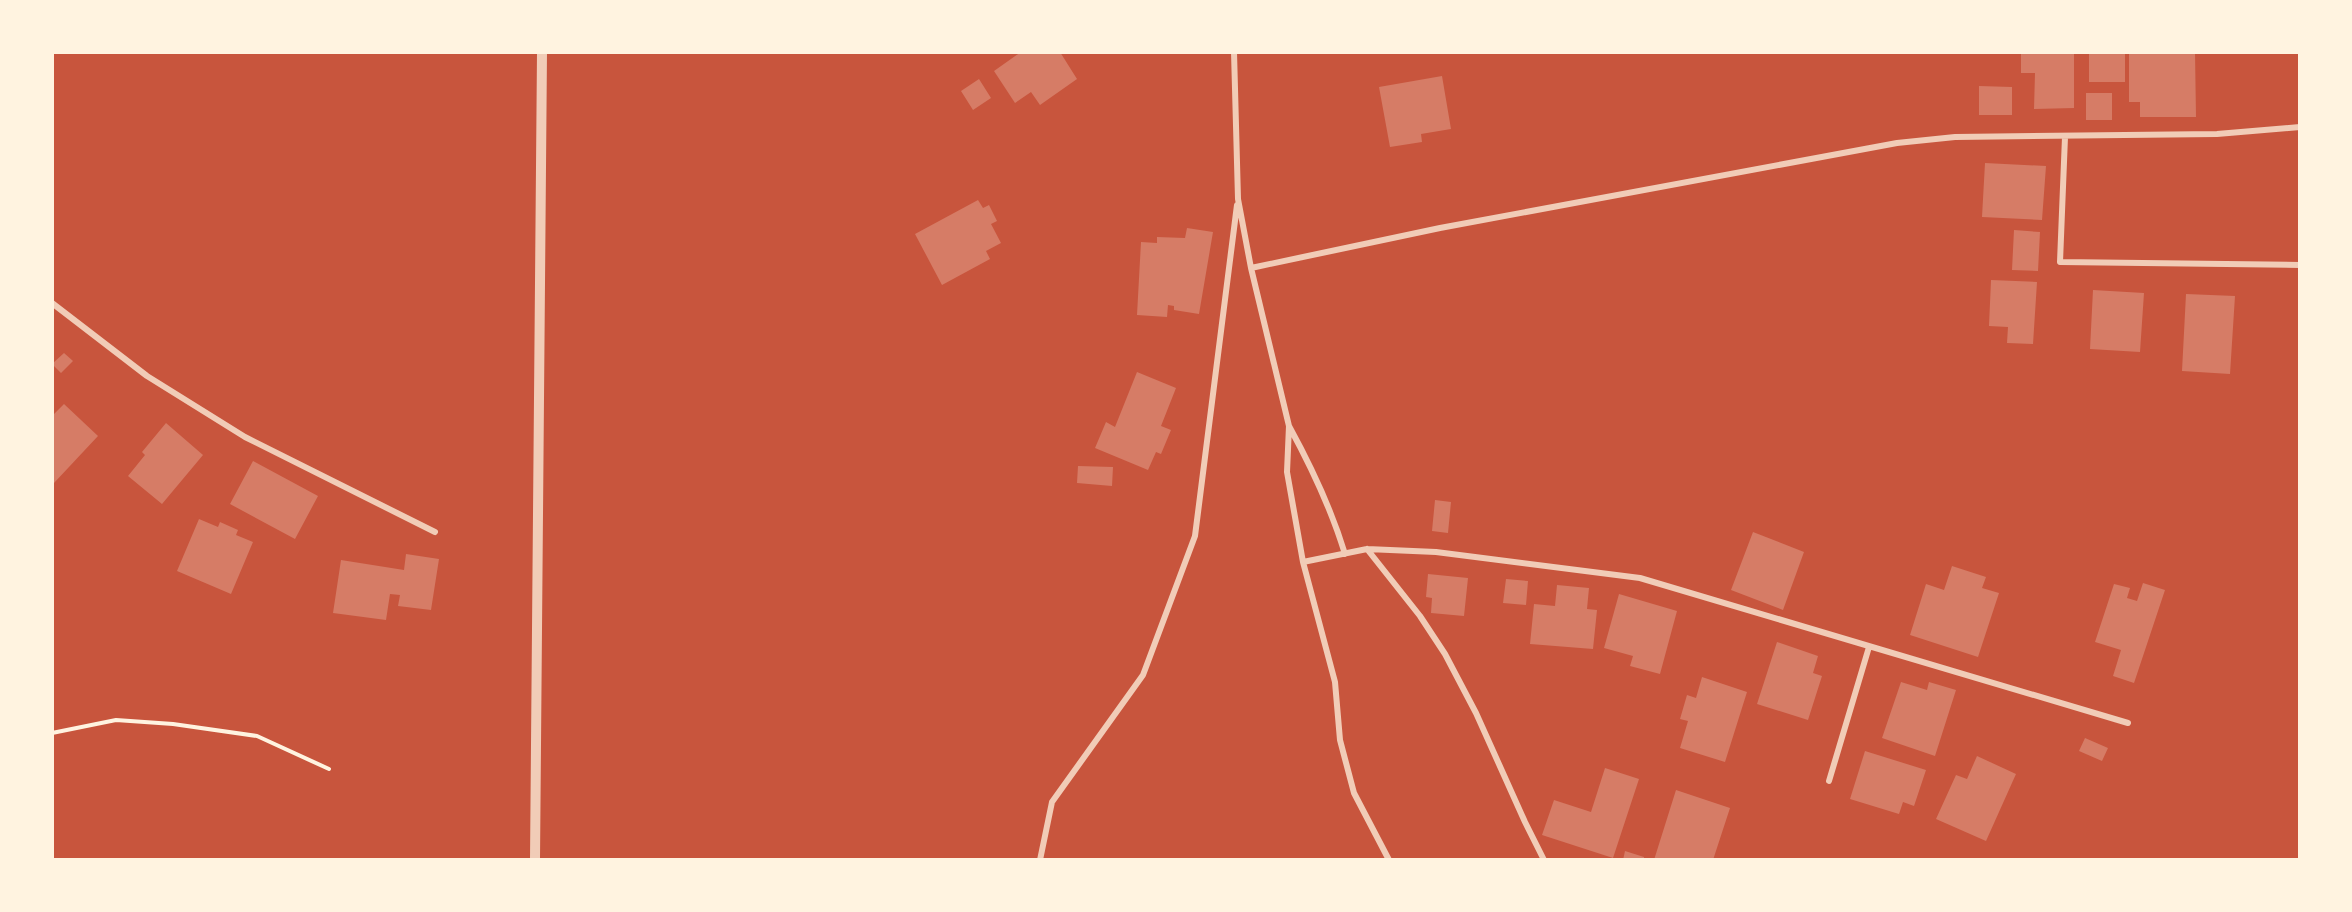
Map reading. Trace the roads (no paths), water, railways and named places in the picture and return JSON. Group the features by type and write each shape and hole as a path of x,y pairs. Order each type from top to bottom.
{"street":[{"path":"536,860 542,52"},
{"path":"1040,860 1052,802 1143,675 1195,536 1238,199 1234,52"},
{"path":"1251,268 1440,228 1897,143 1955,137 2217,134 2300,127"},
{"path":"2065,137 2060,262 2300,266"},
{"path":"1238,199 1251,268 1289,426 1316,474 1345,554"},
{"path":"52,303 147,376 245,436 435,532"},
{"path":"1289,426 1287,471 1303,562 1335,682 1340,740 1354,793 1389,860"},
{"path":"1303,562 1367,549 1436,552 1640,578 2128,723"},
{"path":"1367,549 1414,607 1445,654 1476,713 1544,860"},
{"path":"1829,781 1869,647"}]}
